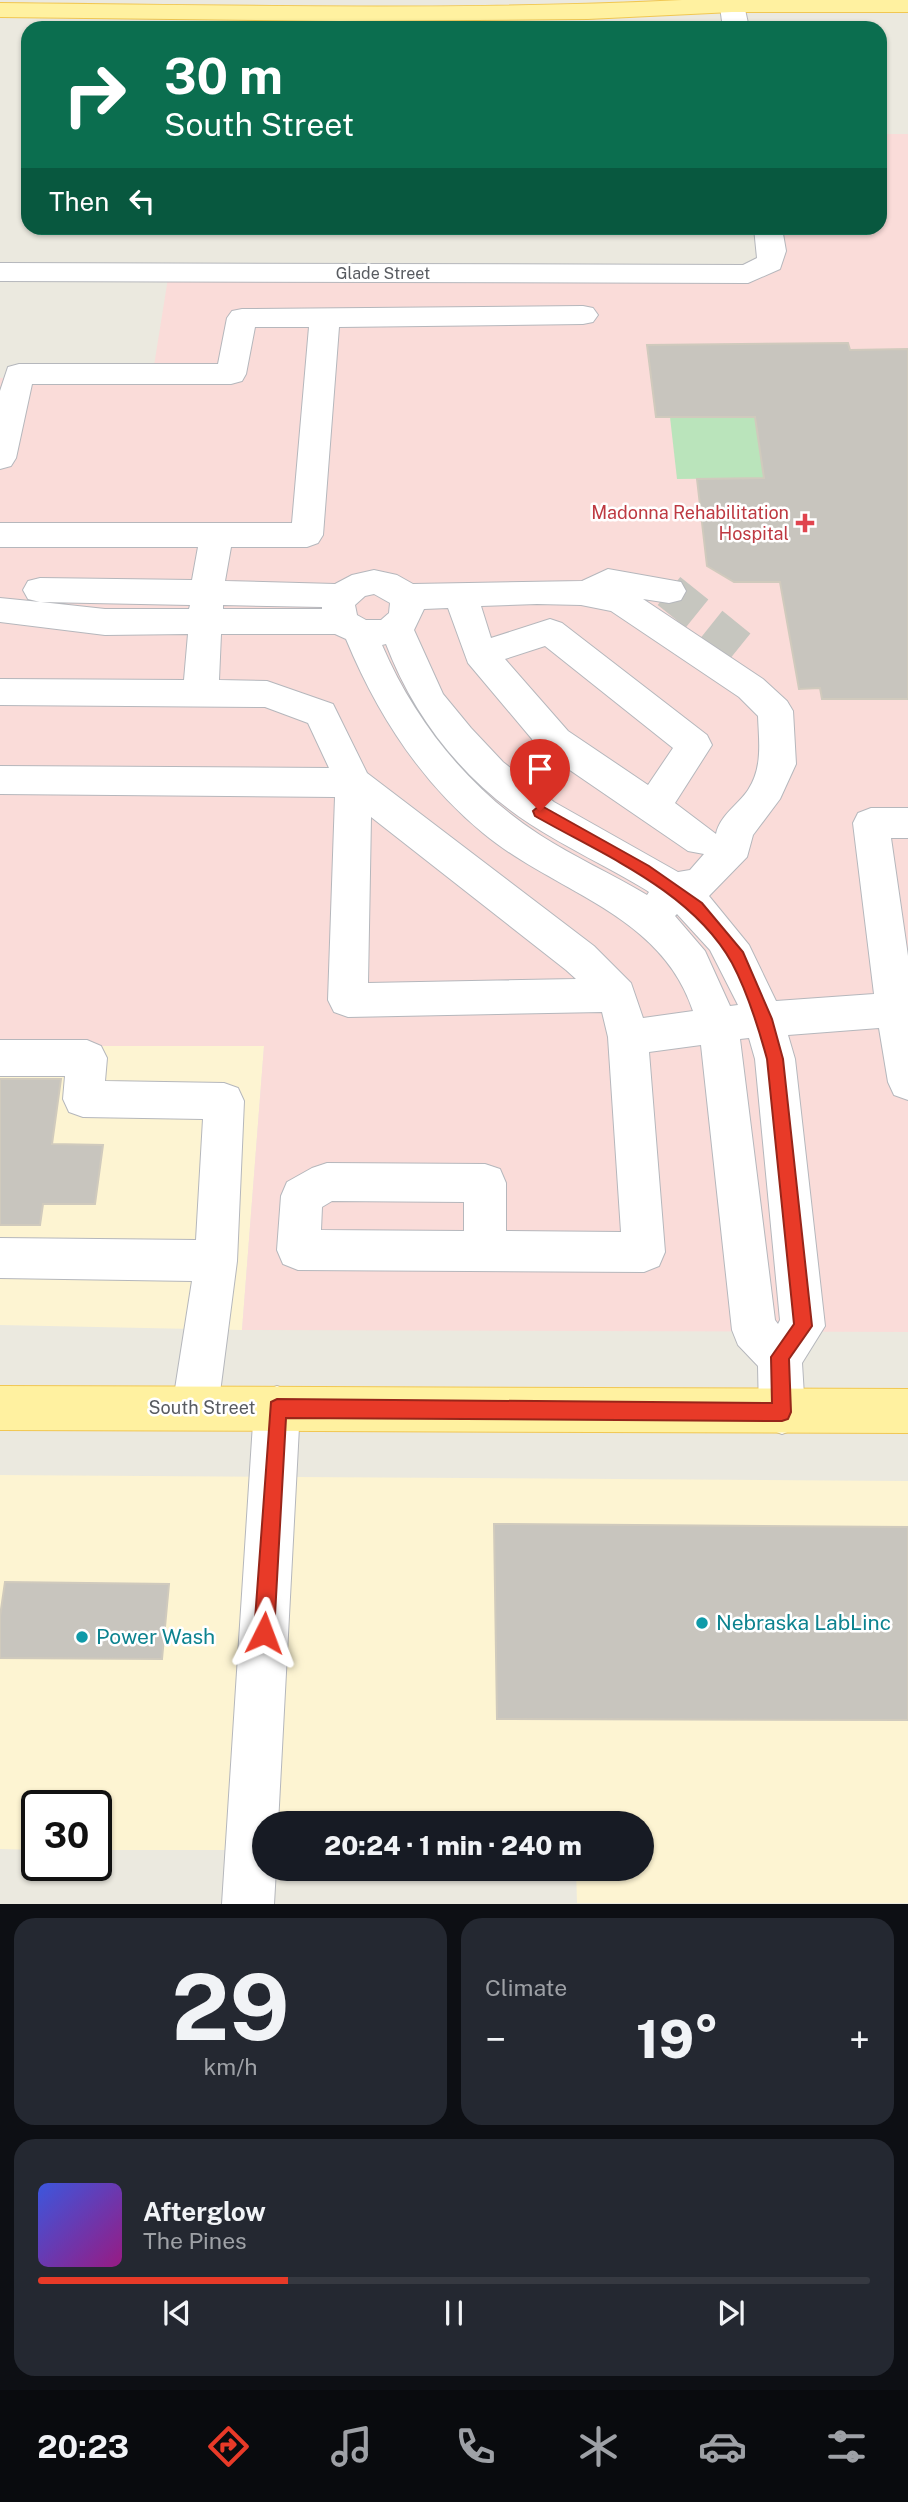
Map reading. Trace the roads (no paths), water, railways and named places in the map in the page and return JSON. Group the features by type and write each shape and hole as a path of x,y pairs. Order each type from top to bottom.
{"main road":[{"path":"655,0 733,11"},
{"path":"0,10 339,15 733,11 908,5"},
{"name":"South Street","path":"0,1408 908,1411"}],"street":[{"name":"Glade Street","path":"0,272 737,274 765,268 772,258 769,235"},
{"path":"0,458 19,374 231,374 242,318 583,316"},
{"path":"0,535 307,535 325,317"},
{"path":"201,692 206,607 216,536"},
{"path":"581,593 608,580 669,591"},
{"path":"0,587 206,607 369,615 460,595 581,593 620,600 751,688 775,711"},
{"path":"460,595 480,654 555,741 653,808 718,835 734,846 701,883 669,898"},
{"path":"0,610 105,622 206,607"},
{"path":"369,615 457,736 501,779 540,811 669,898 697,907 737,957 764,1019 775,1059 803,1326 780,1357 782,1412"},
{"path":"480,654 550,632 694,745 653,808"},
{"path":"718,835 762,799 778,764 772,675 751,657"},
{"path":"0,692 267,694 321,714 354,783 580,958 617,995 628,1037 644,1252 485,1252 298,1250 302,1196 327,1182 485,1183 485,1252"},
{"path":"0,780 354,783"},
{"path":"354,783 348,1000 617,995"},
{"path":"908,823 871,823 908,1082"},
{"path":"669,898 718,1025 754,1330 780,1357"},
{"path":"628,1037 764,1019 896,1010"},
{"path":"0,1058 88,1058 83,1099 224,1101 216,1261 195,1408"},
{"path":"0,1258 216,1261"},
{"path":"248,1903 277,1408"}],"tunnel":[{"path":"669,591 751,657"}],"place":[{"name":"Madonna Rehabilitation Hospital","path":"805,523"},
{"name":"Nebraska LabLinc","path":"702,1623"},
{"name":"Power Wash","path":"82,1637"}]}
